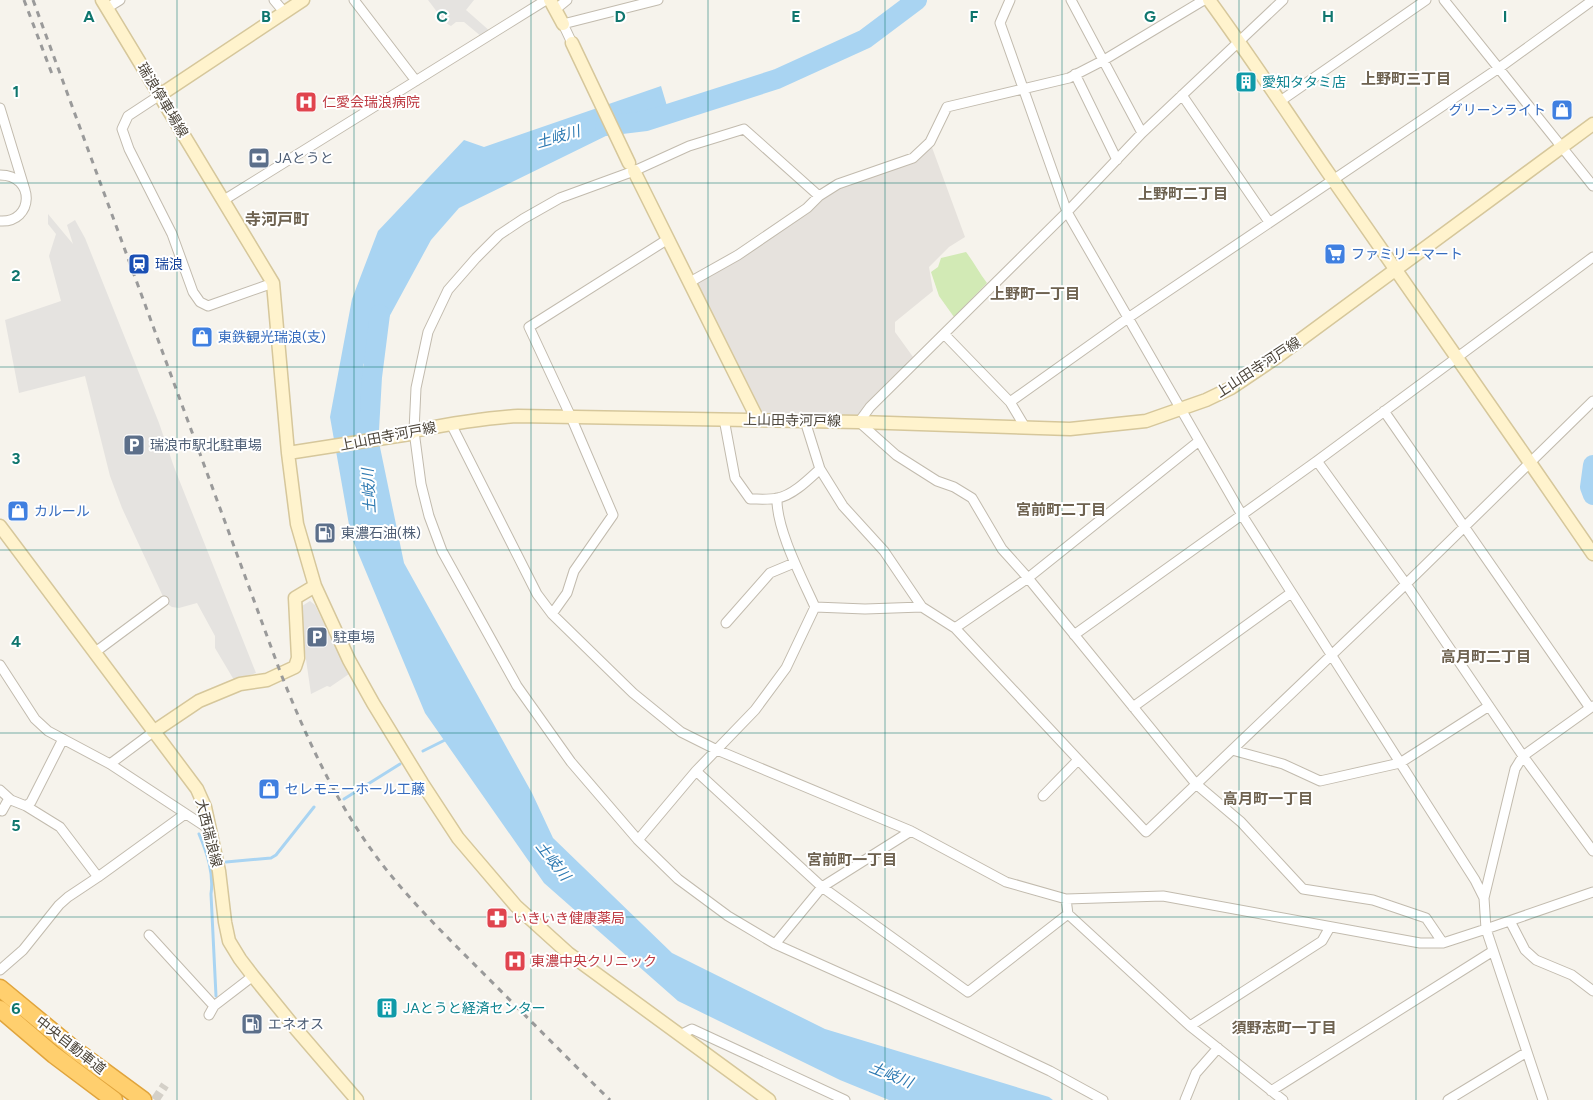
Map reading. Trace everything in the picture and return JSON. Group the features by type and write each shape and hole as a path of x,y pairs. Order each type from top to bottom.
{"highway":[{"name":"中央自動車道","path":"0,988 75,1050 143,1100"},
{"name":"中央自動車道","path":"0,1009 54,1055 114,1100"}],"main road":[{"path":"160,95 303,0"},
{"path":"1209,0 1239,40 1279,102 1458,357 1593,554"},
{"path":"551,3 564,24"},
{"name":"瑞浪停車場線","path":"105,4 273,284"},
{"path":"572,43 758,420"},
{"name":"上山田寺河戸線","path":"288,453 488,418 518,416 806,420 1070,429 1146,421 1206,400 1231,388 1277,357 1593,124"},
{"path":"273,284 288,453 297,524 315,586 349,660 373,703 458,838 516,906 568,953 769,1100"},
{"name":"大西瑞浪線","path":"0,526 202,798 219,871 225,922 230,941 240,959 253,976 356,1100"},
{"path":"153,732 199,701 240,684 267,680 295,667 298,658 295,598 315,586"}],"street":[{"path":"105,4 120,0"},
{"path":"274,0 285,13"},
{"path":"354,0 416,81"},
{"path":"224,200 416,81 551,3 567,0"},
{"path":"572,43 564,24 658,0"},
{"path":"1010,0 1000,23 1067,212 1242,515 1475,880 1484,898"},
{"path":"1071,0 1142,133"},
{"path":"690,282 738,256 838,184 913,158 930,142 947,107 1023,90 1076,74 1104,60 1204,0"},
{"path":"1283,0 1142,133 1067,212 870,406 859,422 896,455 938,482 954,487 972,498 1002,549 1028,578 1196,784 1241,822 1303,889 1373,900 1426,918 1443,942"},
{"path":"1279,102 1426,0"},
{"path":"1444,0 1593,186"},
{"path":"1010,402 1128,318 1499,68 1593,0"},
{"path":"1076,74 1117,160"},
{"path":"160,95 128,116 122,129 129,149 172,234 193,292 200,302 208,306 273,284"},
{"path":"1182,95 1269,222"},
{"path":"0,108 25,190 26,205 17,217 10,221 0,221"},
{"path":"819,196 744,130 689,146 632,167 560,198 499,235 448,290 428,332 416,388 412,432 421,484 430,516 442,551 517,686 572,762 638,840 678,879 728,916 775,944 898,999 1050,1071 1103,1100"},
{"path":"0,176 16,179 25,190"},
{"path":"552,614 567,593 574,571 613,515 571,416 529,327 668,239"},
{"path":"1074,635 1317,461 1593,257"},
{"path":"944,334 1010,402 1025,426"},
{"path":"806,420 820,469 843,506 884,551 922,607 955,628 1146,832 1406,584 1593,401"},
{"path":"1384,411 1591,707 1523,756 1515,769 1484,898 1486,929 1543,1100"},
{"path":"724,419 734,478 750,499 783,496 806,482 820,469"},
{"path":"451,424 537,594 552,614 633,693 681,732 717,750 911,830 1006,882 1066,899 1163,896 1420,943 1443,942 1593,892"},
{"path":"955,628 1028,578 1199,441"},
{"path":"1317,461 1406,584 1523,756 1593,850"},
{"path":"776,498 776,510 794,563 815,607"},
{"path":"726,623 770,573 794,563"},
{"path":"1133,707 1291,593"},
{"path":"94,653 164,601"},
{"path":"638,840 696,771 755,710 786,668 815,607"},
{"path":"815,607 865,609 922,607"},
{"path":"0,665 35,720 48,731 110,764 209,829"},
{"path":"1232,750 1283,764 1320,781 1400,763 1489,706"},
{"path":"110,764 153,732"},
{"path":"26,806 31,802 62,739"},
{"path":"1043,796 1078,760"},
{"path":"696,771 822,888 968,992 1068,914"},
{"path":"0,790 11,800 26,806 60,827 98,877"},
{"path":"2,811 7,802 11,800"},
{"path":"0,970 23,950 59,905 185,814"},
{"path":"775,944 822,888 911,830"},
{"path":"1066,899 1068,914 1190,1026 1283,1100"},
{"path":"1510,921 1525,950 1536,960 1572,974 1593,991"},
{"path":"1190,1026 1322,941 1330,927"},
{"path":"149,935 214,1006"},
{"path":"1271,1090 1493,951"},
{"path":"209,1014 214,1006 253,976"},
{"path":"680,1035 692,1029 845,1100"},
{"path":"1185,1100 1196,1072 1218,1048"},
{"path":"1448,1100 1528,1052"}],"shaded area":[{"path":"428,0 474,0 466,10 491,32 482,37 464,22 456,22 451,26 449,25"},
{"path":"930,142 965,237 949,247 929,267 933,291 895,322 895,332 916,361 859,422 758,420 690,282 838,184 912,161"},
{"name":"瑞浪市駅北駐車場","path":"48,214 73,244 67,225 75,220 85,238 256,673 234,680 215,648 215,636 197,603 179,608 172,607 166,603 122,508 110,476 85,376 19,393 5,320 61,301 49,256 56,234 48,224"},
{"name":"駐車場","path":"310,601 315,605 349,674 330,687 327,686 311,694 300,618 302,606"}],"green space":[{"path":"966,252 987,283 954,317 939,296 931,272 938,267 941,258"}],"water":[{"path":"661,86 667,106 459,208 431,240 363,365 404,563 532,793 553,838 672,953 825,1029 1049,1097 1053,1100 889,1100 840,1080 678,1001 544,883 425,713 351,536 330,417 352,299 378,231 464,140 484,147"}],"waterway":[{"name":"土岐川","path":"605,126 646,121 777,79 865,39 917,0"},
{"name":"土岐川","path":"369,430 372,377 380,314"},
{"path":"1593,465 1590,487 1593,495"},
{"path":"423,751 447,739"},
{"path":"344,799 400,764"},
{"path":"226,862 271,858 276,855 314,807"},
{"path":"199,834 212,878 211,894 216,996"}],"tunnel":[{"path":"155,1100 165,1085"}],"railway":[{"path":"24,0 52,74"},
{"path":"33,0 281,674 309,740 342,804 380,862 421,910 610,1100"}],"place":[{"name":"愛知タタミ店","path":"1246,82"},
{"name":"仁愛会瑞浪病院","path":"306,102"},
{"name":"グリーンライト","path":"1562,110"},
{"name":"JAとうと","path":"259,158"},
{"name":"ファミリーマート","path":"1335,254"},
{"name":"瑞浪","path":"139,264"},
{"name":"東鉄観光瑞浪(支)","path":"202,337"},
{"name":"瑞浪市駅北駐車場","path":"134,445"},
{"name":"カルール","path":"18,511"},
{"name":"東濃石油(株)","path":"325,533"},
{"name":"駐車場","path":"317,637"},
{"name":"セレモニーホール工藤","path":"269,789"},
{"name":"いきいき健康薬局","path":"497,918"},
{"name":"東濃中央クリニック","path":"515,961"},
{"name":"JAとうと経済センター","path":"387,1008"},
{"name":"エネオス","path":"252,1024"}],"district":[{"name":"上野町三丁目","path":"1406,79"},
{"name":"上野町二丁目","path":"1183,194"},
{"name":"寺河戸町","path":"277,219"},
{"name":"上野町一丁目","path":"1035,294"},
{"name":"宮前町二丁目","path":"1061,510"},
{"name":"高月町二丁目","path":"1486,657"},
{"name":"高月町一丁目","path":"1268,799"},
{"name":"宮前町一丁目","path":"852,860"},
{"name":"須野志町一丁目","path":"1284,1028"}]}
